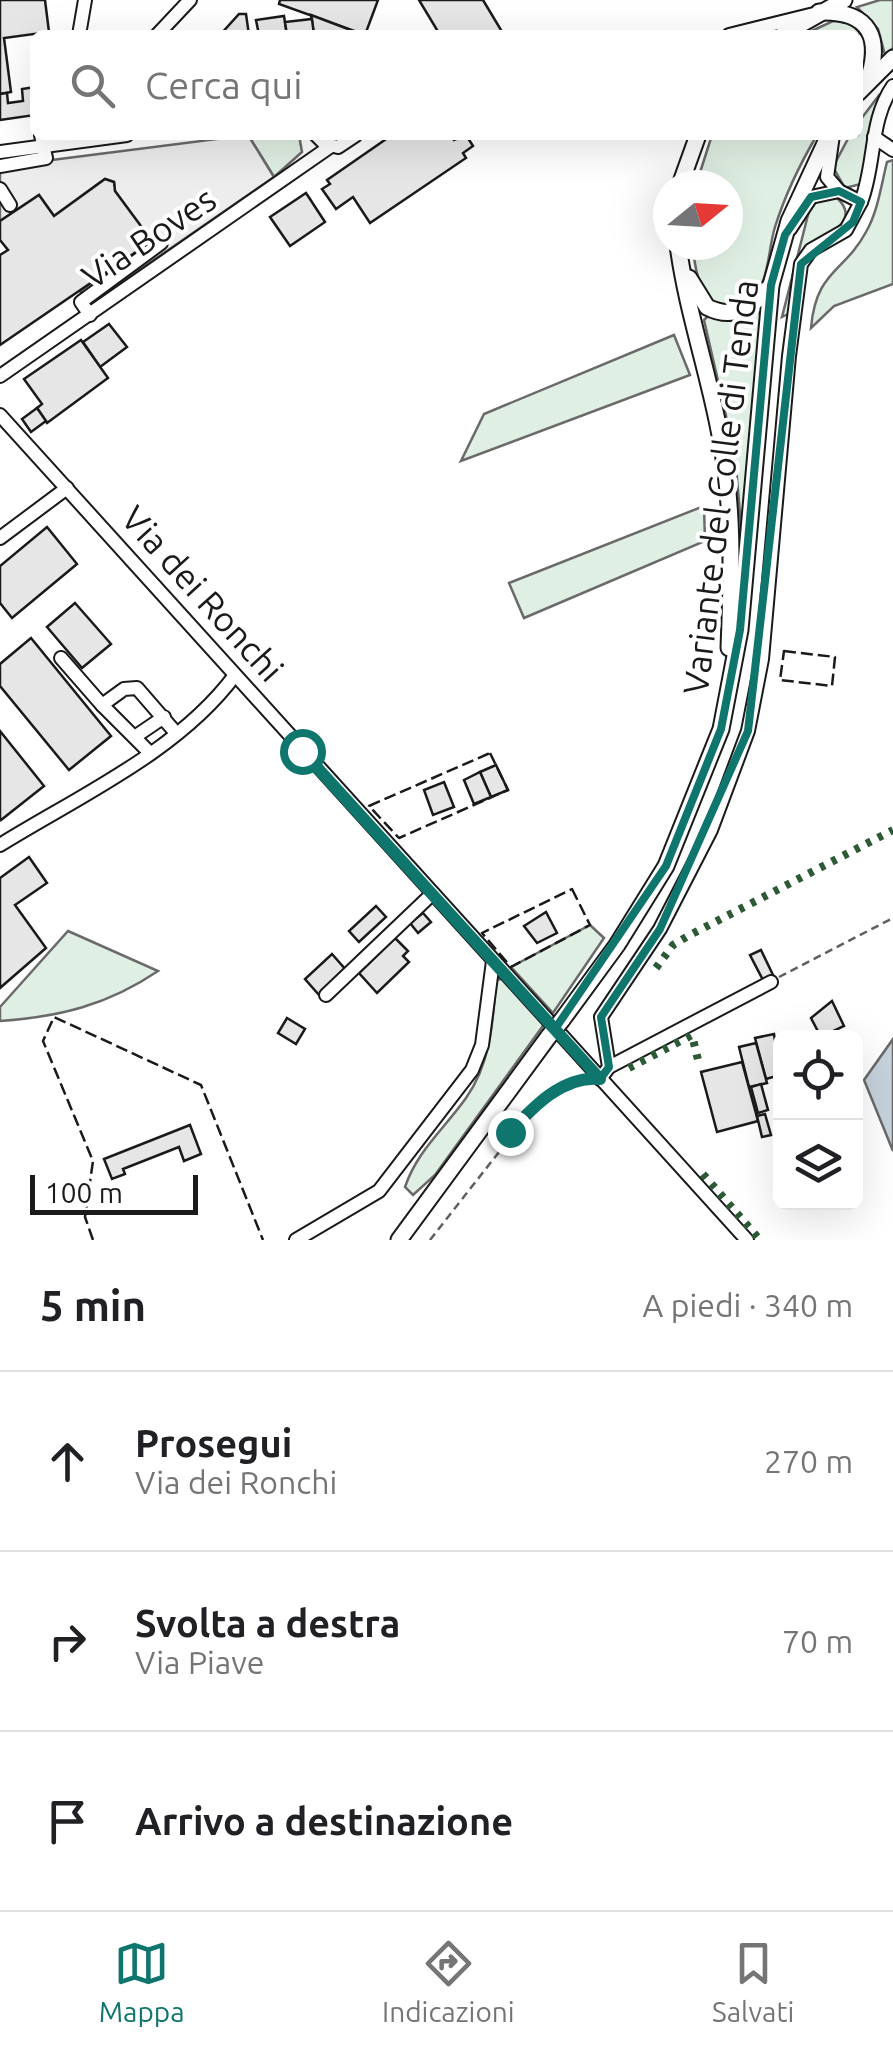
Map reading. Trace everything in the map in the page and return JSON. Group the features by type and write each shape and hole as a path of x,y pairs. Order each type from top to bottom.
{"main road":[{"path":"790,30 844,0"},
{"path":"816,13 853,15 867,29 875,58 863,86"},
{"path":"863,87 893,58"},
{"path":"684,170 693,140"},
{"name":"Variante del Colle di Tenda","path":"399,1240 617,945 666,866 700,789 728,702 740,630 771,285 785,236 829,140"},
{"path":"681,260 684,289 719,429 731,518 728,702"},
{"path":"684,260 695,293 712,310 742,311 771,285"}],"street":[{"path":"80,30 86,0"},
{"path":"162,30 190,0"},
{"path":"749,30 816,13"},
{"path":"771,982 605,1073 601,1016 660,928 711,830 748,731 762,659 788,356 802,264 811,250 846,230 861,202 872,170 874,137 883,100 893,86"},
{"path":"874,137 893,150"},
{"path":"323,140 331,146"},
{"name":"Via Boves","path":"0,376 331,146 345,145 350,140"},
{"path":"830,140 826,170 839,191 861,202"},
{"path":"0,152 42,141 46,158 0,166"},
{"path":"0,189 10,205"},
{"path":"785,236 811,197 839,191"},
{"path":"90,315 81,302 161,242"},
{"name":"Via dei Ronchi","path":"0,416 493,961 605,1073 746,1240"},
{"path":"0,538 67,488"},
{"path":"61,658 129,735 136,736 150,752"},
{"path":"0,845 150,752 216,700 235,675"},
{"path":"102,705 130,686 164,716 176,733"},
{"path":"136,736 164,716"},
{"path":"326,995 432,894"},
{"path":"296,1240 379,1191 472,1070 482,1045 493,961"}],"path":[{"path":"771,982 893,918"},
{"path":"430,1240 538,1101 605,1073"}],"highlighted area":[{"path":"839,191 861,202 853,222 801,264 748,731 660,929 601,1017 609,1067 600,1079 555,1029 666,866 721,729 740,630 771,285 785,235 811,197"}],"green space":[{"path":"893,0 893,48 885,55 878,29 857,7"},
{"path":"833,21 851,23 857,30 814,30"},
{"path":"863,36 867,41 863,72"},
{"path":"880,94 868,134 867,173 861,184 845,188 833,167 847,140 863,140 863,116"},
{"path":"251,140 300,140 302,152 274,177"},
{"path":"710,140 814,140 783,203 760,288 746,302 726,307 714,302 701,284 694,260 743,260 743,170 701,170"},
{"path":"893,160 893,284 834,306 811,328 819,294 866,232 887,162"},
{"path":"837,198 844,206 844,220 832,232 808,245 790,313 782,317 809,211 817,201"},
{"path":"761,312 742,537 735,455 704,320 708,316 736,322"},
{"path":"674,335 690,375 461,461 484,414"},
{"path":"704,506 705,541 524,618 509,583"},
{"path":"590,925 604,938 553,1013 511,967"},
{"path":"68,931 158,971 102,1001 43,1016 0,1021 0,1007"},
{"path":"505,978 545,1023 435,1175 413,1195 405,1187 416,1162 466,1098 481,1071 494,1011 496,980"}],"shaded area":[{"path":"209,140 251,140 274,177 90,304 80,291 151,241 115,191 114,182 105,179 54,216 39,195 0,221 0,171 36,162"},
{"path":"893,1039 893,1151 864,1080"}],"building":[{"path":"0,0 45,0 49,30 30,30 30,35 4,38 11,92 0,94"},
{"path":"280,0 378,0 367,30 351,30 279,4"},
{"path":"419,0 483,0 501,30 437,30"},
{"path":"239,14 246,14 248,30 225,30"},
{"path":"311,15 351,30 313,30"},
{"path":"284,16 286,30 258,30 256,20"},
{"path":"312,19 313,30 286,30 285,22"},
{"path":"30,88 30,116 0,120 0,94 7,93 8,103 23,101 22,89"},
{"path":"385,140 469,140 473,146 463,153 466,158 370,223 353,197 336,209 322,189 330,184 327,180"},
{"path":"105,179 114,182 115,191 152,241 0,345 0,255 8,250 0,240 0,221 39,195 54,216"},
{"path":"306,193 325,222 290,246 270,217"},
{"path":"109,324 127,347 100,367 83,342"},
{"path":"81,340 108,378 47,423 37,408 42,404 24,379"},
{"path":"37,408 46,421 31,432 22,419"},
{"path":"47,527 77,564 12,618 0,603 0,566"},
{"path":"75,603 111,644 82,668 47,627"},
{"path":"31,638 111,736 69,770 0,686 0,664"},
{"path":"0,731 44,786 1,820 0,818"},
{"path":"496,765 508,790 491,797 480,772"},
{"path":"480,772 491,797 474,804 464,780"},
{"path":"444,782 454,807 433,815 424,790"},
{"path":"29,857 47,883 15,905 46,948 0,988 0,878"},
{"path":"376,906 386,917 359,942 349,931"},
{"path":"546,912 557,933 537,943 524,926"},
{"path":"423,913 431,922 418,933 410,923"},
{"path":"395,938 408,951 403,956 409,962 377,993 359,973"},
{"path":"761,950 773,975 763,980 750,955"},
{"path":"332,954 346,970 319,995 305,979"},
{"path":"832,1001 844,1026 817,1030 811,1018"},
{"path":"287,1018 305,1029 296,1044 278,1033"},
{"path":"773,1034 773,1077 766,1079 755,1038"},
{"path":"756,1043 767,1083 749,1087 739,1047"},
{"path":"742,1062 758,1121 717,1132 701,1072"},
{"path":"761,1084 768,1110 758,1113 751,1087"},
{"path":"765,1114 771,1135 762,1137 757,1116"},
{"path":"190,1125 201,1154 184,1161 179,1147 123,1169 125,1174 112,1179 104,1159"}],"hedge":[{"path":"656,968 673,945 688,936 893,830"},
{"path":"629,1068 692,1035 699,1064"},
{"path":"703,1174 760,1240"}],"fence":[{"path":"784,651 835,657 832,686 780,680 784,651"},
{"path":"490,753 508,790 399,838 369,806 490,753"},
{"path":"572,889 590,925 511,967 482,933 572,889"},
{"path":"93,1240 85,1217 93,1161 43,1041 54,1017 201,1085 263,1240"}],"route":[{"path":"302,751 600,1079 589,1078 538,1101 510,1132"}]}
